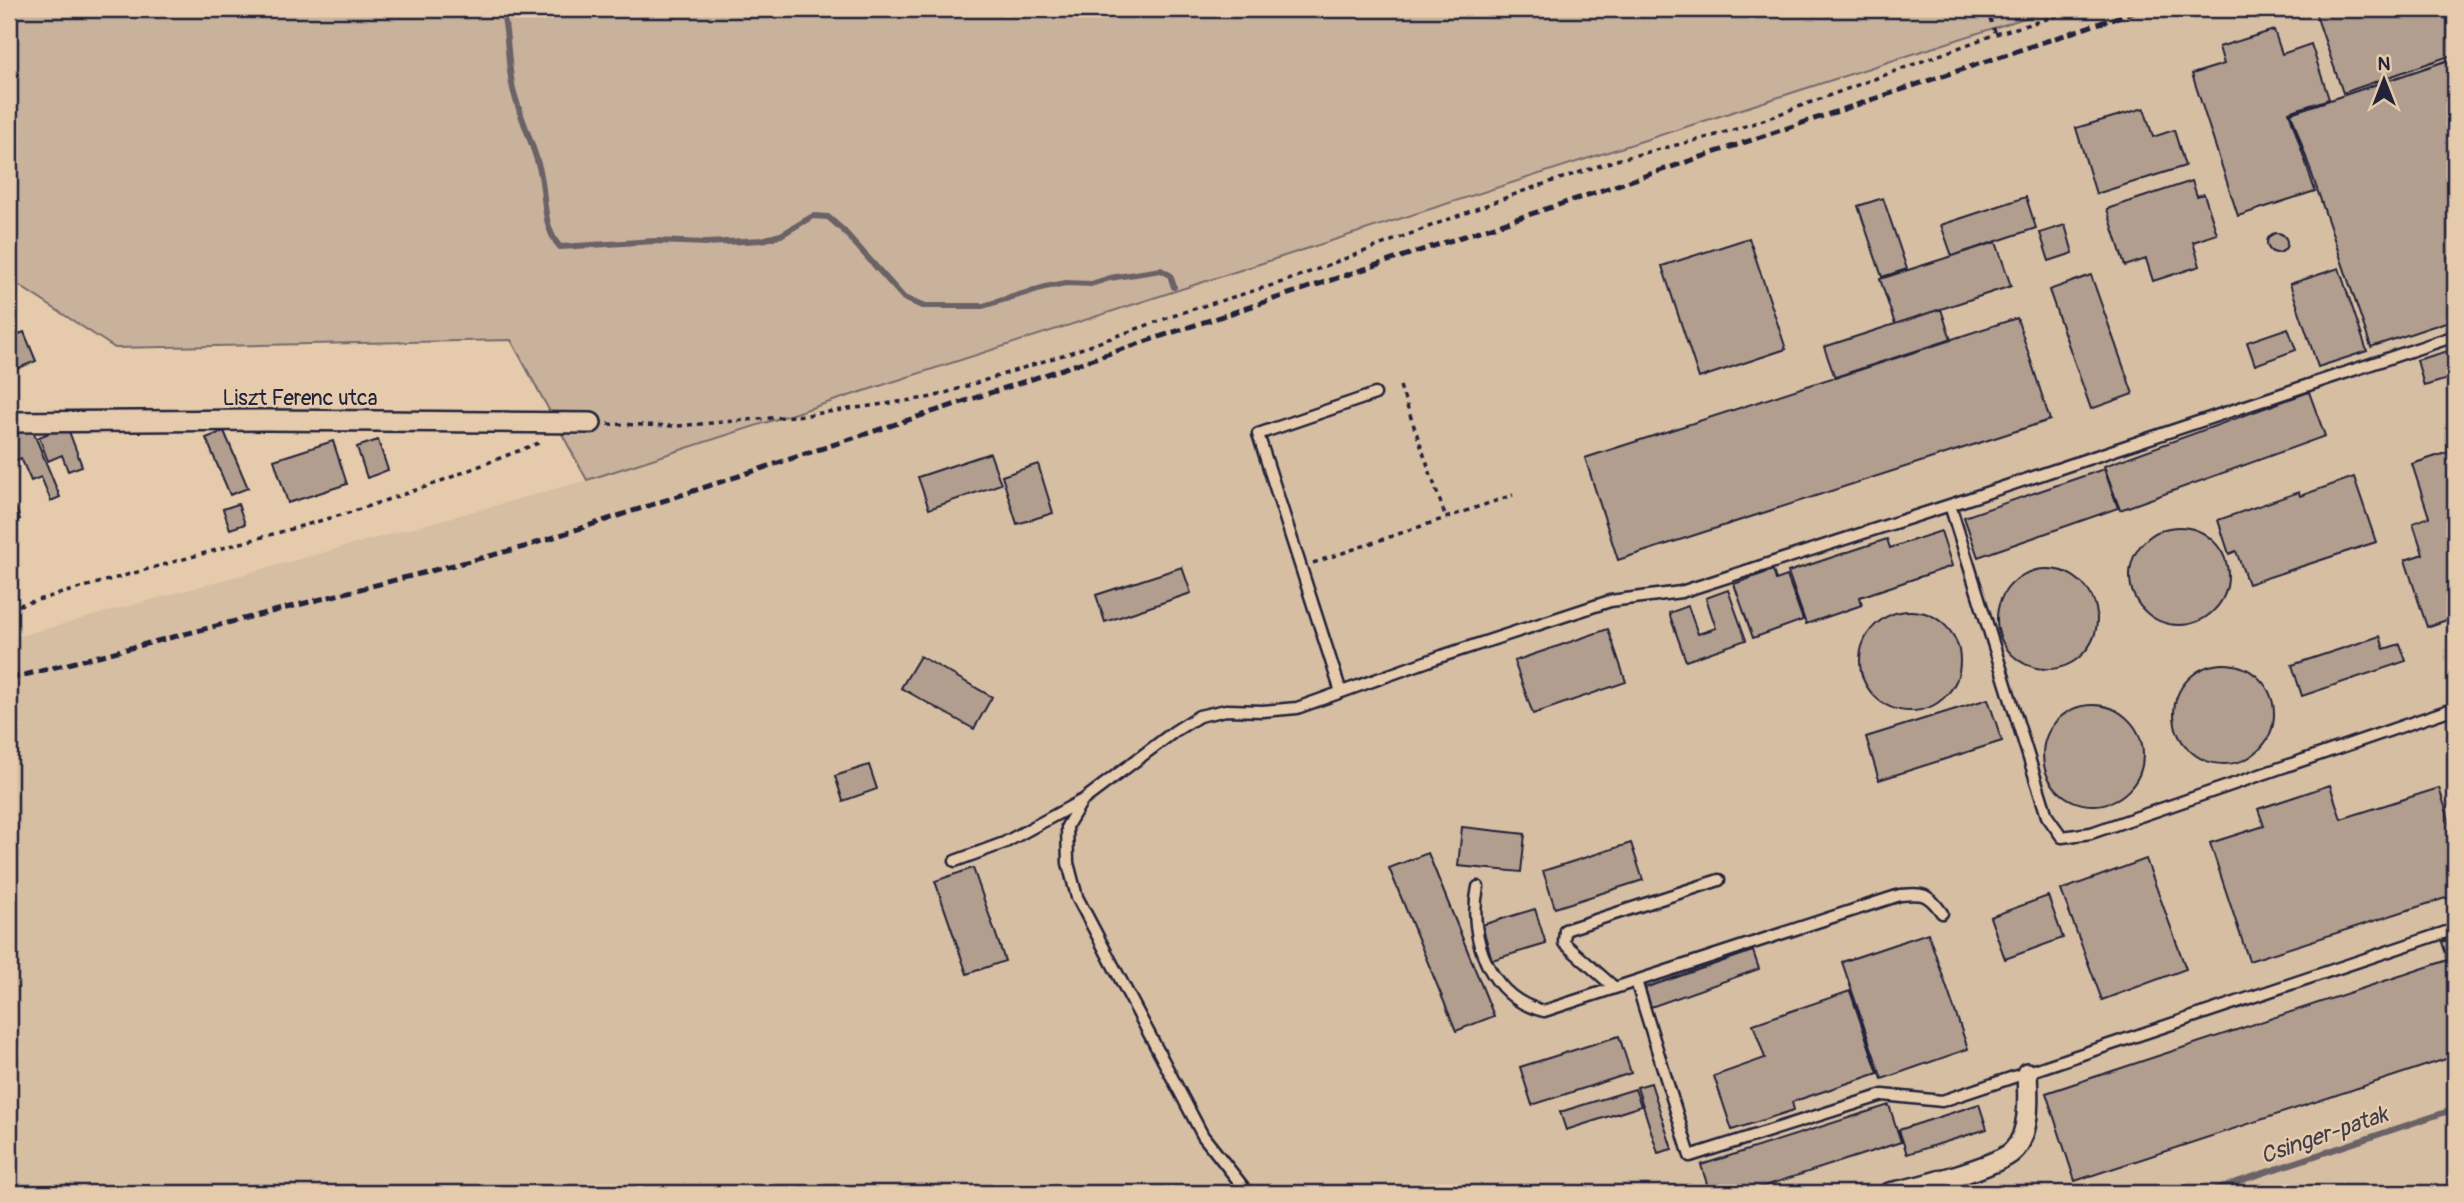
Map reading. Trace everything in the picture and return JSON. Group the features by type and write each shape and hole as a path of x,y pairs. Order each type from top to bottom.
{"street":[{"name":"Liszt Ferenc utca","path":"9,422 264,420 591,423"},
{"path":"1889,1193 1996,1163 2014,1151 2027,1123 2027,1073"}],"lane":[{"path":"955,861 1004,843 1082,801 1199,716 1226,710 1297,708 1442,656 1609,601 1681,592 2455,336"},
{"path":"1341,692 1258,435 1376,394"},
{"path":"1950,505 2047,816 2062,837 2091,833 2455,708"},
{"path":"1082,801 1067,826 1068,863 1077,897 1203,1136 1248,1193"},
{"path":"1615,988 1564,943 1565,930 1718,880"},
{"path":"1478,887 1475,901 1476,931 1483,957 1496,980 1512,998 1528,1008 1544,1011 1900,895 1919,894 1932,898 1942,913"},
{"path":"1636,981 1690,1156 1883,1095 1942,1101 2455,929"}],"path":[{"path":"1986,9 1996,34"},
{"path":"591,423 691,425 807,415 933,397 1186,311 1286,281 1526,190 1620,159 1752,124 1996,34 2080,9"},
{"path":"1401,386 1446,518"},
{"path":"9,608 348,513 431,485 542,442"},
{"path":"1301,567 1513,495"}],"shaded area":[{"path":"9,9 2053,9 587,480 511,340 115,348 9,279"},
{"path":"2053,9 2455,9 2455,1193 9,1193 9,639 587,480"}],"building":[{"path":"2314,9 2455,9 2455,54 2343,93"},
{"path":"2274,30 2282,54 2311,44 2329,99 2289,112 2315,191 2238,216 2192,74 2224,64 2219,47"},
{"path":"2455,58 2455,319 2371,347 2291,113"},
{"path":"2144,108 2153,137 2174,130 2185,166 2096,194 2076,128"},
{"path":"2192,181 2197,196 2204,194 2217,234 2193,242 2200,266 2153,281 2146,259 2125,266 2107,209"},
{"path":"2026,197 2036,228 1952,256 1941,225"},
{"path":"1883,198 1907,269 1882,277 1858,206"},
{"path":"2065,225 2073,253 2049,261 2040,233"},
{"path":"2277,233 2284,236 2287,243 2284,250 2277,253 2270,250 2267,243 2270,236"},
{"path":"1749,238 1786,349 1699,378 1662,266"},
{"path":"1996,242 2011,286 1895,324 1880,279"},
{"path":"2339,268 2367,351 2318,367 2290,284"},
{"path":"2091,275 2133,394 2091,409 2049,290"},
{"path":"1941,309 1951,340 1835,378 1824,347"},
{"path":"2017,318 2050,420 1618,560 1585,458"},
{"path":"2288,328 2296,350 2255,365 2247,342"},
{"path":"24,332 36,361 9,372 9,338"},
{"path":"2455,349 2455,377 2424,386 2417,360"},
{"path":"2309,392 2325,436 2120,510 2104,466"},
{"path":"31,426 60,497 51,501 41,477 31,481 21,458 12,462 9,453 9,435"},
{"path":"67,426 82,466 68,471 62,455 48,461 39,437"},
{"path":"224,431 248,488 230,495 206,438"},
{"path":"378,440 388,470 367,478 357,447"},
{"path":"333,441 347,484 288,503 274,460"},
{"path":"2455,450 2455,617 2427,627 2405,560 2423,554 2413,523 2429,517 2412,464"},
{"path":"990,453 1001,484 929,509 918,477"},
{"path":"1038,464 1053,513 1017,524 1002,476"},
{"path":"2104,469 2118,508 1978,557 1964,517"},
{"path":"2354,477 2376,542 2248,584 2236,551 2229,554 2218,520 2299,492 2300,496"},
{"path":"238,504 245,524 230,529 223,509"},
{"path":"15,507 20,519 9,524 9,510"},
{"path":"2179,527 2198,530 2214,541 2225,557 2228,576 2225,595 2214,611 2198,622 2179,625 2160,622 2144,611 2133,595 2130,576 2133,557 2144,541 2160,530"},
{"path":"1941,531 1952,566 1860,597 1862,605 1806,624 1788,572 1887,539 1890,548"},
{"path":"1182,567 1191,593 1105,622 1096,595"},
{"path":"2047,569 2066,573 2082,584 2093,600 2097,619 2093,638 2082,654 2066,665 2047,669 2028,665 2012,654 2001,638 1997,619 2001,600 2012,584 2028,573"},
{"path":"1773,570 1776,580 1787,576 1803,620 1753,638 1734,584"},
{"path":"1728,590 1746,640 1686,661 1669,613 1688,606 1698,634 1716,628 1706,598"},
{"path":"1910,611 1938,619 1952,633 1960,661 1952,689 1938,703 1910,711 1882,703 1868,689 1860,661 1868,633 1882,619"},
{"path":"1608,629 1626,682 1533,714 1514,661"},
{"path":"2380,636 2384,649 2400,644 2406,661 2302,696 2292,665"},
{"path":"920,656 992,697 974,729 901,688"},
{"path":"2224,664 2252,672 2266,686 2274,714 2266,742 2252,756 2224,764 2196,756 2182,742 2174,714 2182,686 2196,672"},
{"path":"1988,699 2002,741 1879,780 1866,737"},
{"path":"2093,705 2112,709 2128,720 2139,736 2143,755 2139,774 2128,790 2112,801 2093,805 2074,801 2058,790 2047,774 2043,755 2047,736 2058,720 2074,709"},
{"path":"869,765 877,789 843,801 835,776"},
{"path":"2330,785 2341,819 2439,788 2455,838 2455,895 2249,961 2210,843 2264,826 2258,809"},
{"path":"1462,827 1525,834 1521,872 1458,866"},
{"path":"1631,843 1643,880 1555,908 1543,871"},
{"path":"1428,853 1494,1016 1456,1031 1389,868"},
{"path":"2146,859 2186,969 2102,1000 2061,890"},
{"path":"973,868 1005,961 967,974 935,881"},
{"path":"2048,896 2063,938 2005,959 1990,917"},
{"path":"1535,909 1546,944 1492,960 1482,925"},
{"path":"1928,933 1968,1049 1882,1079 1842,962"},
{"path":"2455,937 2455,1056 2075,1181 2046,1093 2448,960 2442,942"},
{"path":"1753,951 1759,969 1651,1007 1645,988"},
{"path":"1850,991 1878,1073 1792,1102 1794,1110 1732,1130 1714,1076 1765,1058 1753,1024"},
{"path":"1619,1036 1631,1073 1532,1105 1520,1067"},
{"path":"1651,1083 1672,1149 1658,1153 1637,1087"},
{"path":"1635,1089 1641,1106 1566,1130 1560,1112"},
{"path":"1979,1104 1987,1129 1907,1154 1899,1130"},
{"path":"1889,1105 1901,1142 1743,1193 1710,1193 1701,1165"}],"waterway":[{"path":"502,9 513,89 540,171 550,230 560,247 655,241 707,243 762,240 781,235 813,216 828,217 904,298 922,306 983,306 1045,287 1066,283 1091,284 1110,278 1161,270 1170,275 1174,287"},
{"name":"Csinger-patak","path":"2204,1193 2455,1109"}],"railway":[{"path":"9,679 524,547 2142,9"}]}
